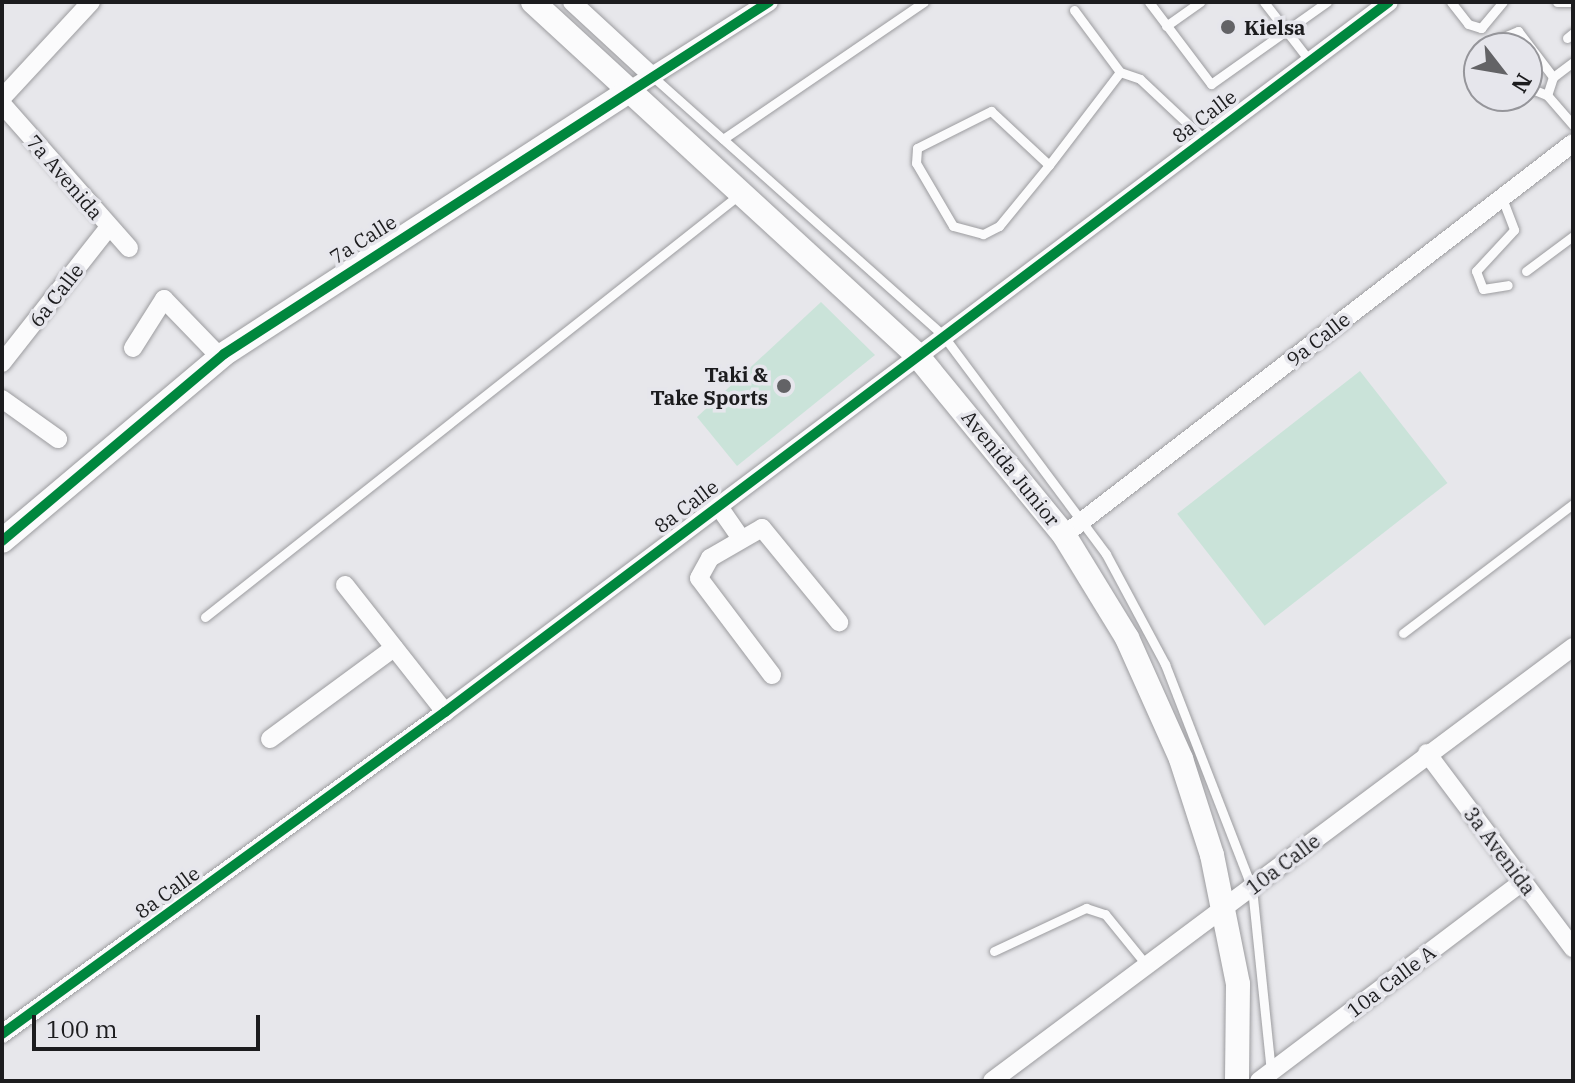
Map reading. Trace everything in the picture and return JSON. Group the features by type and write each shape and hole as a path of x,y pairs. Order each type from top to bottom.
{"main road":[{"name":"Avenida Junior","path":"533,2 627,92 916,354 1073,528 1181,759 1227,905 1241,1032 1237,1081"},
{"name":"7a Calle","path":"2,541 220,357 627,92"}],"street":[{"path":"2,101 91,2"},
{"name":"7a Calle","path":"627,92 769,2"},
{"name":"8a Calle","path":"2,1034 445,712 942,334 1389,2"},
{"path":"575,3 651,75"},
{"name":"7a Avenida","path":"2,101 129,248"},
{"name":"9a Calle","path":"1073,528 1573,143"},
{"name":"6a Calle","path":"2,363 109,227"},
{"path":"133,348 164,299 220,357"},
{"path":"2,399 58,439"},
{"path":"717,504 740,537"},
{"path":"772,675 699,578 710,558 755,527 770,532 839,622"},
{"path":"345,585 445,712"},
{"name":"10a Calle","path":"992,1081 1148,967 1427,753 1573,647"},
{"path":"270,739 394,648"},
{"name":"3a Avenida","path":"1427,753 1573,948"},
{"name":"10a Calle A","path":"1267,1078 1523,881"}],"lane":[{"path":"723,139 924,2"},
{"path":"1149,2 1211,84 1327,2"},
{"path":"1166,26 1200,2"},
{"path":"1264,2 1309,60"},
{"path":"1451,2 1468,24 1481,28 1503,2"},
{"path":"1557,2 1573,2"},
{"path":"1074,10 1120,72 1140,79 1204,139"},
{"path":"1547,95 1553,77 1573,62"},
{"path":"1543,64 1553,77"},
{"path":"1049,165 991,111 917,148 916,163 953,226 983,234 999,226 1049,165 1120,72"},
{"path":"651,75 942,334 1165,664 1252,888 1267,1078"},
{"path":"1543,93 1573,125"},
{"path":"205,617 740,194"},
{"path":"1502,198 1514,230 1476,271 1483,289 1508,285"},
{"path":"1526,271 1573,236"},
{"path":"1403,633 1573,504"},
{"path":"994,951 1086,908 1105,914 1148,967"}],"green space":[{"name":"Taki & Take Sports","path":"821,302 875,355 737,466 697,417"},
{"path":"1360,371 1447,483 1265,626 1177,514"}],"cycle path":[{"path":"2,541 224,354 769,2"},
{"path":"2,1034 445,712 1389,2"}],"place":[{"name":"Kielsa","path":"1228,27"},
{"name":"Taki & Take Sports","path":"784,386"}]}
